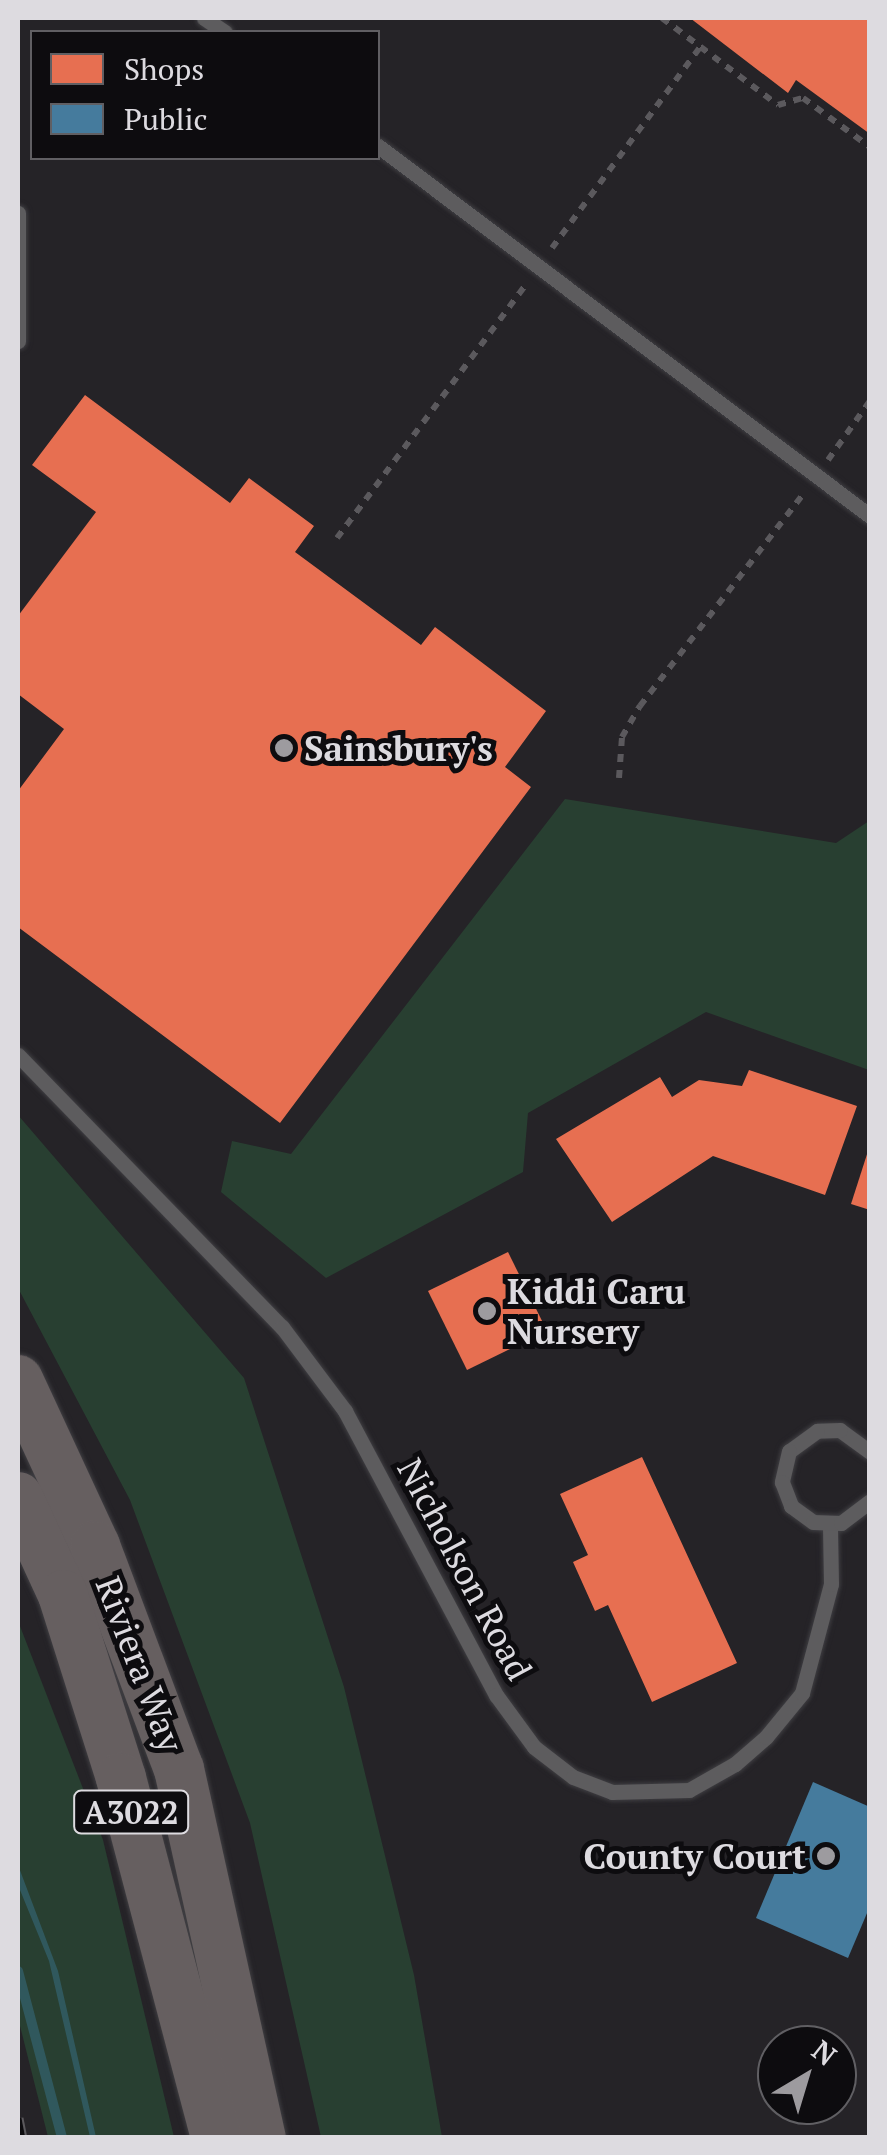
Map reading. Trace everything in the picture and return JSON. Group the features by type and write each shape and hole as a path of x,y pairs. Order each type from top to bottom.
{"main road":[{"name":"Riviera Way","path":"18,1380 95,1546 180,1769 261,2138"},
{"name":"Riviera Way","path":"18,1497 63,1594 121,1778 216,2138"}],"lane":[{"path":"380,147 870,516"},
{"path":"18,213 18,341"},
{"name":"Nicholson Road","path":"18,1055 282,1327 346,1410 496,1695 534,1747 573,1777 612,1792 689,1790 766,1737 802,1693 831,1584 830,1524"},
{"path":"870,1452 840,1430 817,1431 789,1450 782,1482 792,1506 830,1524 856,1516 870,1501"}],"path":[{"path":"662,18 778,106 804,98 870,146"},
{"path":"337,538 700,47"},
{"path":"618,778 622,737 640,706 870,401"}],"green space":[{"path":"565,799 836,843 869,821 869,1070 706,1012 528,1113 523,1172 326,1278 221,1192 232,1141 291,1154"},
{"path":"18,1115 244,1378 344,1687 414,1975 442,2137 321,2137 250,1823 130,1500 18,1288"},
{"path":"18,1621 103,1840 174,2137 48,2137 18,2018"}],"water":[{"path":"18,1865 58,1971 96,2137 90,2137 49,1961 20,1890"}],"building: Shops":[{"path":"690,18 870,18 870,134 796,80 788,93"},
{"name":"Sainsbury's","path":"85,395 230,503 249,478 314,526 295,552 421,645 435,627 546,711 505,767 531,787 280,1123 18,927 18,791 64,729 18,694 18,616 96,512 32,465"},
{"path":"749,1070 857,1106 825,1195 713,1156 612,1222 556,1139 660,1077 672,1097 699,1080 742,1086"},
{"path":"870,1148 870,1210 851,1204"},
{"name":"Kiddi Caru Nursery","path":"508,1252 547,1331 467,1370 428,1291"},
{"path":"642,1457 737,1663 652,1702 608,1605 595,1611 573,1562 588,1555 560,1494"}],"building: Public":[{"name":"County Court","path":"813,1782 870,1807 870,1906 848,1958 756,1918"}],"waterway":[{"path":"18,1971 62,2138"}],"railway":[{"path":"18,2118 22,2138"}],"place":[{"name":"Sainsbury's","path":"284,748"},
{"name":"Kiddi Caru Nursery","path":"487,1311"},
{"name":"County Court","path":"826,1856"}]}
